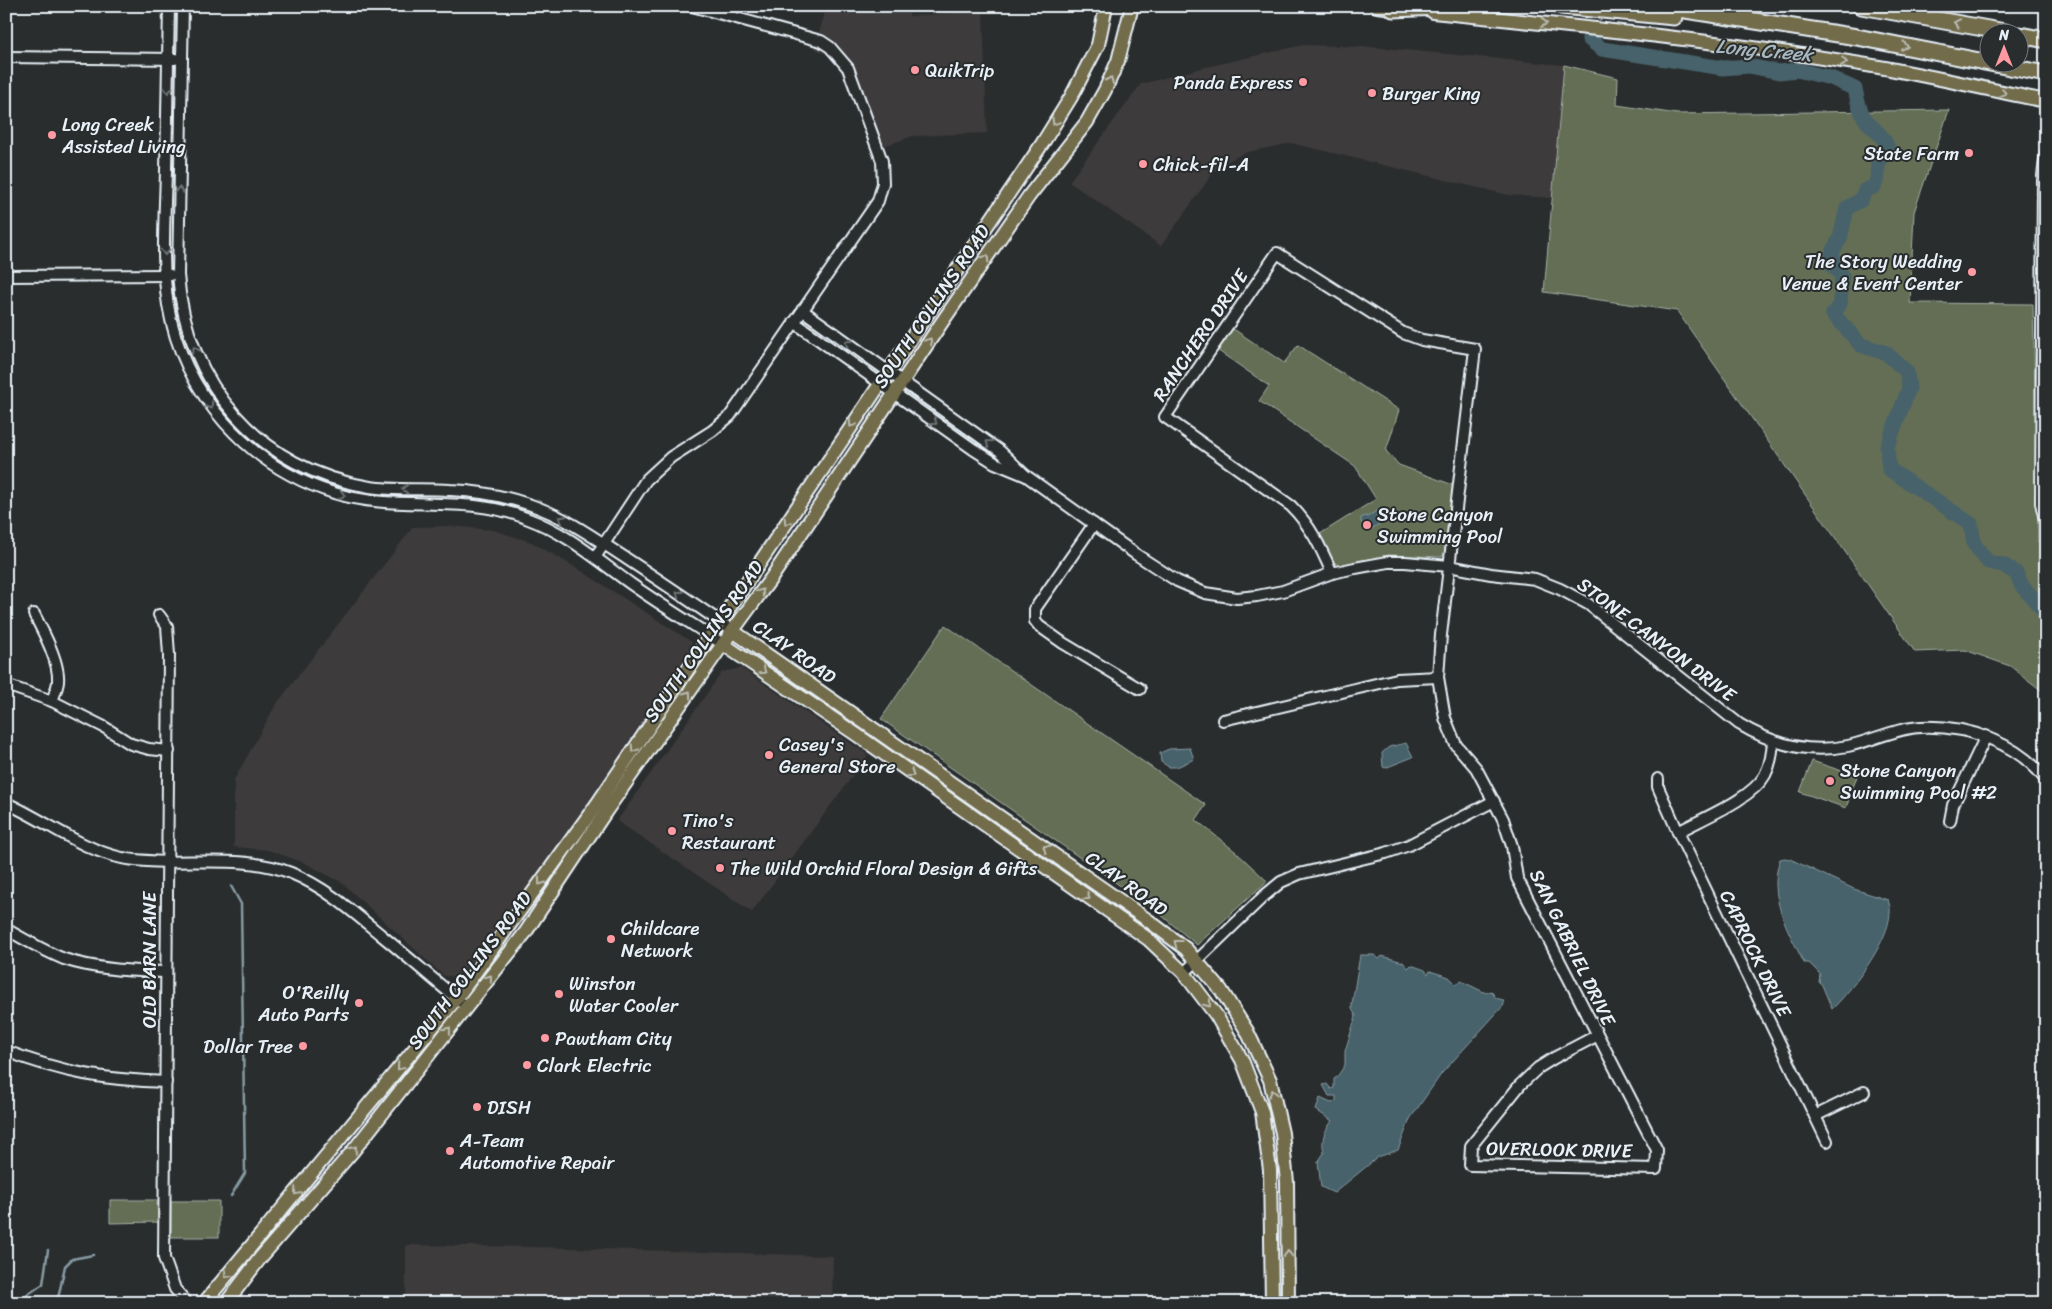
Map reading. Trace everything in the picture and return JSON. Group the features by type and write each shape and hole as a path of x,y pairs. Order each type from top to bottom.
{"highway":[{"path":"1393,9 1463,6"},
{"path":"1561,6 1857,37"},
{"path":"1660,6 1857,37 2046,74"},
{"path":"1862,6 1980,27"},
{"path":"2030,37 2046,40"}],"main road":[{"name":"SOUTH COLLINS ROAD","path":"204,1303 461,1003 525,933 601,808 719,622 1014,185 1071,96 1098,45 1106,6"},
{"name":"SOUTH COLLINS ROAD","path":"609,796 772,577 1029,196 1087,122 1105,90 1118,61 1132,6"},
{"path":"1128,27 1136,6"},
{"path":"1377,6 1551,23 1750,47 1880,68 2046,102"},
{"path":"1014,185 1029,196"},
{"name":"CLAY ROAD","path":"733,631 1149,921 1186,950 1221,990 1247,1031 1270,1080 1282,1133 1287,1182 1288,1303"},
{"name":"CLAY ROAD","path":"723,644 857,735 1148,940 1184,973 1221,1022 1242,1060 1262,1112 1270,1170 1272,1303"},
{"name":"SOUTH COLLINS ROAD","path":"226,1303 258,1261 352,1152 461,1003"},
{"path":"250,1248 258,1261"}],"street":[{"path":"169,6 165,275 170,316 190,372 218,417 248,447 290,475 336,494 379,502 475,505 514,514 554,530 596,556 646,595 723,644"},
{"path":"183,6 178,275 184,320 193,348 226,405 257,436 294,462 337,480 382,488 470,491 522,502 558,516 604,544 733,631"},
{"path":"596,556 646,480 671,457 730,416 878,201 884,183 882,161 848,68 830,47 822,41 692,6"},
{"path":"6,57 181,59"},
{"path":"2046,152 2043,176 2041,503 2046,524"},
{"name":"SAN GABRIEL DRIVE","path":"1277,253 1403,333 1422,340 1476,349 1441,635 1438,677 1445,718 1456,745 1476,768 1503,819 1512,846 1517,878 1596,1036 1657,1150 1656,1169"},
{"name":"RANCHERO DRIVE","path":"1277,253 1165,417 1291,506 1304,518 1315,534 1332,573"},
{"path":"6,276 178,275"},
{"name":"STONE CANYON DRIVE","path":"802,310 1000,451 1025,475 1177,581 1191,588 1223,597 1237,598 1283,591 1332,573 1388,562 1418,562 1535,579 1560,589 1588,604 1739,724 1760,737 1787,745 1816,748 1847,747 1888,734 1920,727 1951,729 1986,736 2017,754 2038,770 2046,780"},
{"name":"STONE CANYON DRIVE","path":"794,322 894,394 995,463 1025,475"},
{"path":"955,436 963,424"},
{"path":"248,447 257,436"},
{"path":"428,489 428,503"},
{"path":"1094,524 1035,609 1034,621 1064,643 1140,689"},
{"path":"34,614 46,638 55,665 58,681 52,702"},
{"name":"OLD BARN LANE","path":"159,615 167,626 168,636 169,751 164,1258 175,1289 187,1303"},
{"path":"1223,720 1397,679 1418,676 1438,677"},
{"path":"6,685 52,702 104,727 131,744 149,749 169,751"},
{"path":"1950,821 1953,805 1986,736"},
{"path":"1678,832 1747,795 1758,785 1771,761 1773,741"},
{"name":"CAPROCK DRIVE","path":"1658,779 1658,787 1678,832 1827,1141"},
{"path":"1184,973 1270,890 1281,882 1298,874 1386,853 1409,845 1494,801"},
{"path":"6,803 43,821 83,845 122,858 246,863 288,872 326,891 461,1003"},
{"path":"6,929 64,959 126,971 166,972"},
{"name":"OVERLOOK DRIVE","path":"1596,1036 1538,1068 1520,1084 1471,1146 1470,1165 1656,1169"},
{"path":"6,1051 40,1064 91,1077 123,1081 166,1082"},
{"path":"1815,1116 1864,1092"}],"shaded area":[{"path":"826,6 911,6 909,16 983,11 987,133 913,136 872,150 839,68 828,55 815,49"},
{"path":"1303,45 1373,47 1564,65 1553,198 1508,195 1291,143 1244,153 1218,166 1161,246 1069,182 1141,84"},
{"path":"450,526 493,530 531,542 575,567 692,642 687,654 579,816 460,977 444,976 341,882 305,863 268,850 234,847 234,780 275,706 413,527"},
{"path":"741,668 868,755 752,912 617,821 722,672"},
{"path":"406,1245 833,1256 832,1303 406,1303"}],"green space":[{"path":"1564,65 1618,78 1617,105 1677,114 1949,110 1914,212 1910,303 2033,304 2038,542 2046,543 2046,694 2010,666 1965,650 1915,652 1677,311 1544,292"},
{"path":"1232,328 1284,363 1298,345 1399,410 1386,451 1399,465 1453,485 1445,551 1442,557 1389,555 1339,565 1334,563 1320,534 1376,499 1355,466 1259,401 1269,386 1217,350"},
{"path":"945,625 1206,805 1196,820 1236,852 1267,881 1197,945 1155,910 881,719"},
{"name":"Stone Canyon Swimming Pool #2","path":"1812,761 1857,776 1846,808 1800,792"},
{"path":"110,1200 157,1200 158,1222 110,1223"},
{"path":"171,1201 219,1201 219,1237 171,1237"}],"water":[{"path":"1380,509 1387,519 1368,531 1361,522 1361,518 1367,517"},
{"path":"1406,743 1413,757 1385,768 1383,767 1382,753 1389,747"},
{"path":"1190,748 1194,759 1177,767 1169,767 1161,762 1160,753 1169,749"},
{"path":"1785,858 1854,889 1888,900 1890,912 1888,926 1881,942 1862,974 1832,1009 1819,982 1820,974 1809,963 1804,963 1781,913 1776,887 1777,873 1780,859"},
{"path":"1360,955 1374,955 1379,959 1382,956 1403,962 1408,968 1411,965 1425,970 1428,974 1430,971 1449,977 1456,984 1461,981 1486,993 1491,991 1496,998 1503,1000 1504,1005 1442,1073 1410,1119 1398,1150 1378,1157 1334,1193 1321,1187 1318,1162 1324,1153 1324,1136 1332,1121 1316,1110 1320,1098 1331,1103 1336,1101 1336,1096 1329,1096 1323,1085 1327,1084 1331,1089 1334,1088 1334,1079 1345,1065 1345,1051 1356,1016 1352,1009 1352,1004"}],"waterway":[{"name":"Long Creek","path":"1589,39 1602,49 1723,68 1749,66 1779,72 1797,70 1831,78 1855,89 1863,116 1882,136 1888,150 1878,164 1877,179 1874,187 1865,190 1861,200 1847,208 1840,239 1833,250 1832,265 1842,275 1840,304 1833,314 1861,345 1886,353 1907,372 1909,388 1887,447 1889,469 1971,524 1974,544 1988,562 2003,565 2016,573 2022,586 2046,613"},
{"path":"231,886 241,904 245,1173 231,1196"},
{"path":"24,1303 27,1295 43,1284 48,1250"},
{"path":"57,1303 65,1266 72,1259 93,1255"}],"place":[{"name":"QuikTrip","path":"915,70"},
{"name":"Panda Express","path":"1303,82"},
{"name":"Burger King","path":"1372,93"},
{"name":"Long Creek Assisted Living","path":"52,135"},
{"name":"State Farm","path":"1969,153"},
{"name":"Chick-fil-A","path":"1143,164"},
{"name":"The Story Wedding Venue & Event Center","path":"1972,272"},
{"name":"Stone Canyon Swimming Pool","path":"1367,525"},
{"name":"Casey's General Store","path":"769,755"},
{"name":"Stone Canyon Swimming Pool #2","path":"1830,781"},
{"name":"Tino's Restaurant","path":"672,831"},
{"name":"The Wild Orchid Floral Design & Gifts","path":"720,868"},
{"name":"Childcare Network","path":"611,939"},
{"name":"Winston Water Cooler","path":"559,994"},
{"name":"O'Reilly Auto Parts","path":"359,1003"},
{"name":"Pawtham City","path":"545,1038"},
{"name":"Dollar Tree","path":"303,1046"},
{"name":"Clark Electric","path":"527,1065"},
{"name":"DISH","path":"477,1107"},
{"name":"A-Team Automotive Repair","path":"450,1151"}]}
